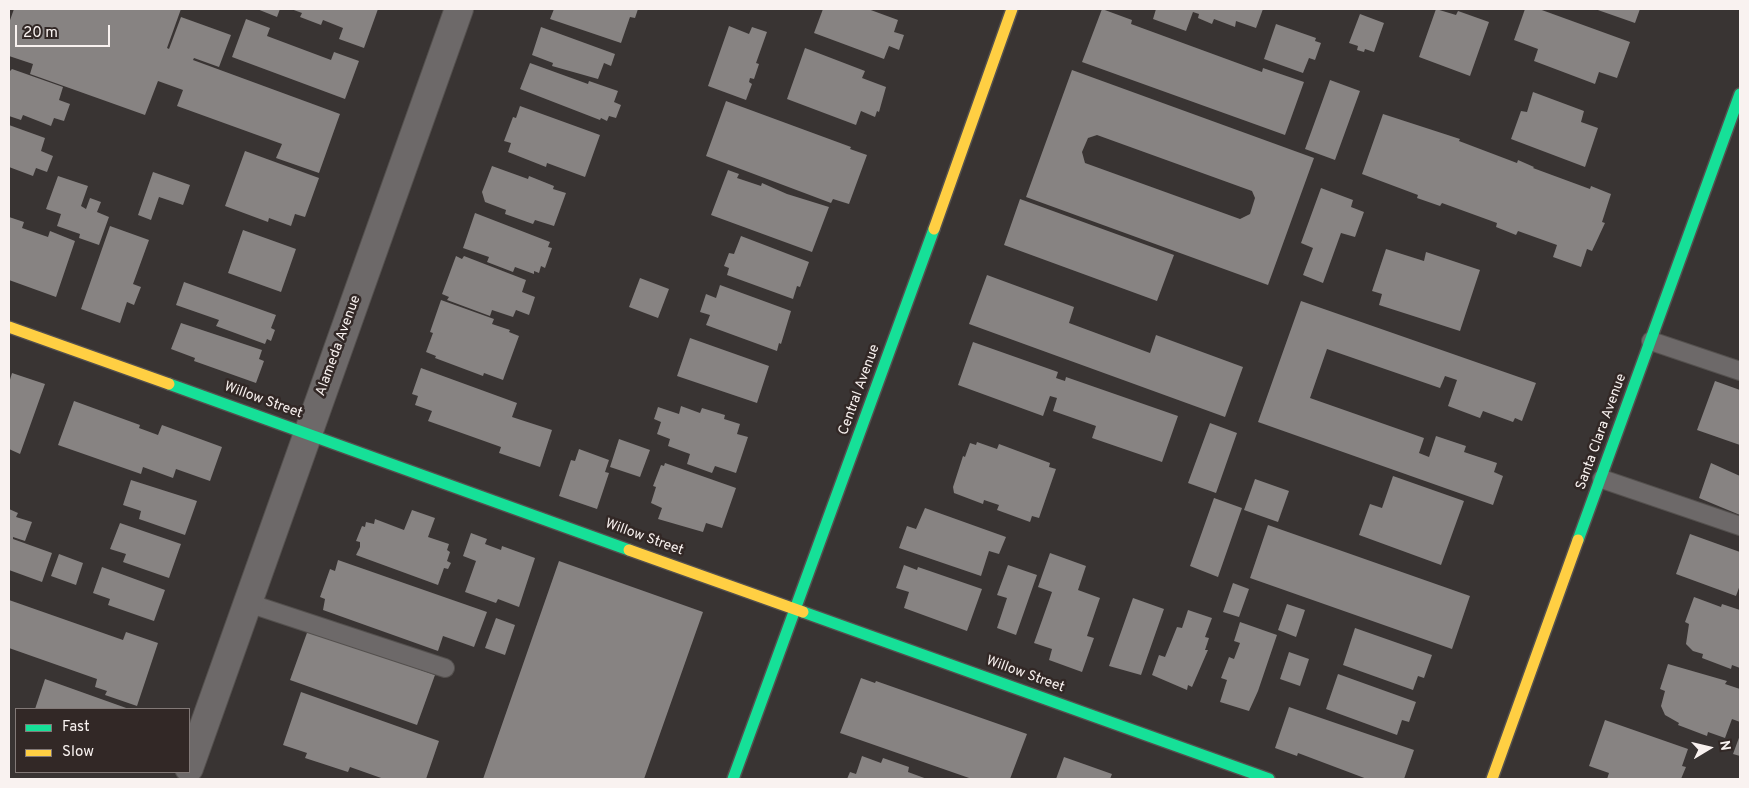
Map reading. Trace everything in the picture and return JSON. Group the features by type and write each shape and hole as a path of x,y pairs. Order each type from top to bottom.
{"street":[{"name":"Alameda Avenue","path":"190,765 459,9"},
{"name":"Central Avenue","path":"733,779 878,386 1012,9"},
{"name":"Santa Clara Avenue","path":"1492,779 1740,94"},
{"name":"Willow Street","path":"9,327 1269,779"}],"lane":[{"path":"1651,341 1740,371"},
{"path":"1602,479 1740,526"},
{"path":"248,603 445,668"}],"building":[{"path":"14,9 181,9 167,48 169,49 181,17 231,35 219,67 194,58 193,60 340,114 319,173 276,158 282,144 177,106 183,90 158,81 145,115 30,74 33,64 9,56 9,23"},
{"path":"257,9 280,9 277,17"},
{"path":"291,9 378,9 364,48 339,39 343,28 323,20 321,25 300,17 302,13"},
{"path":"554,9 638,9 635,18 630,17 621,43 550,19"},
{"path":"823,9 868,9 898,20 894,32 904,35 899,50 889,46 884,59 814,33"},
{"path":"1102,9 1132,20 1131,24 1262,72 1263,68 1304,82 1285,135 1082,62"},
{"path":"1156,9 1263,9 1256,28 1236,21 1235,27 1214,19 1212,24 1198,18 1199,14 1193,12 1186,31 1153,19"},
{"path":"1436,9 1456,15 1458,11 1489,22 1470,76 1419,57"},
{"path":"1525,9 1539,9 1630,42 1617,78 1599,72 1595,84 1534,61 1538,49 1514,40"},
{"path":"1595,9 1640,9 1635,23"},
{"path":"1360,14 1384,23 1374,52 1365,49 1364,52 1357,50 1358,46 1349,43"},
{"path":"246,19 270,28 267,36 331,60 334,52 359,61 345,99 232,57"},
{"path":"1276,24 1316,38 1315,41 1321,43 1315,60 1309,58 1303,73 1264,59"},
{"path":"729,26 749,34 752,27 767,32 756,63 759,64 754,79 750,78 749,82 752,84 746,100 708,86"},
{"path":"541,27 615,54 611,66 604,63 598,79 552,66 553,63 532,55"},
{"path":"805,48 865,71 862,78 886,87 879,112 877,111 875,117 861,111 856,125 787,99"},
{"path":"530,63 588,84 589,81 618,91 614,102 621,105 616,118 609,116 607,121 601,118 600,120 520,89"},
{"path":"12,69 63,87 59,100 70,104 64,121 54,118 51,126 23,115 21,120 9,116 9,72"},
{"path":"1072,70 1314,158 1268,285 1026,197","holes":["1097,135 1252,191 1255,198 1250,214 1240,219 1085,163 1082,152 1088,138"]},
{"path":"1330,80 1360,91 1335,160 1305,149"},
{"path":"1533,92 1584,111 1581,122 1598,128 1585,167 1511,139 1521,111 1527,112"},
{"path":"726,101 851,147 850,149 867,155 849,204 833,199 831,203 706,156"},
{"path":"520,106 600,135 585,177 547,163 546,167 508,152 511,143 504,141 513,117 516,118"},
{"path":"1383,114 1460,139 1459,141 1517,163 1518,160 1533,168 1590,189 1591,186 1611,194 1602,222 1605,223 1592,251 1587,249 1581,267 1553,257 1557,245 1518,231 1516,235 1496,227 1497,223 1442,203 1440,206 1417,198 1418,195 1362,174"},
{"path":"9,125 45,138 41,151 53,156 47,172 36,168 33,176 9,167"},
{"path":"245,151 319,178 305,217 295,214 291,226 269,218 268,222 225,206"},
{"path":"492,166 528,179 529,176 554,186 553,189 566,193 554,226 535,220 533,224 505,214 506,210 485,202 482,192"},
{"path":"728,170 739,174 737,178 761,186 762,183 787,194 829,207 812,252 711,215"},
{"path":"153,172 190,185 183,205 159,197 151,220 138,215"},
{"path":"58,176 88,186 81,206 86,209 90,198 101,202 97,212 109,217 99,245 79,238 80,234 57,226 61,214 46,209"},
{"path":"1321,188 1353,200 1351,207 1364,212 1355,237 1341,233 1323,283 1303,275 1313,248 1301,243"},
{"path":"1020,199 1174,255 1157,301 1004,245"},
{"path":"475,213 550,242 548,247 552,248 545,268 541,266 539,273 534,271 534,274 515,267 513,272 487,262 489,257 463,248"},
{"path":"9,217 24,222 22,228 48,237 50,231 75,241 56,297 9,280"},
{"path":"110,226 149,240 133,284 141,287 134,305 127,302 120,323 81,309"},
{"path":"243,230 296,249 281,292 228,273"},
{"path":"741,236 809,262 800,287 797,286 793,299 727,275 729,268 724,266 729,253 734,254"},
{"path":"1386,249 1424,261 1426,252 1480,270 1460,331 1379,305 1382,294 1372,291"},
{"path":"456,256 462,259 464,256 526,280 522,292 535,297 529,315 516,310 513,317 492,310 490,316 447,300 449,297 442,294"},
{"path":"987,275 1074,307 1069,323 1150,353 1156,335 1243,367 1225,417 969,324"},
{"path":"640,278 669,289 658,318 629,307"},
{"path":"184,282 276,315 271,328 275,330 271,341 267,339 265,344 216,326 219,320 176,305"},
{"path":"720,285 791,311 777,351 706,325 710,315 700,312 706,294 716,298"},
{"path":"441,300 494,319 492,324 510,330 509,332 519,336 503,380 484,373 483,376 435,358 436,356 426,352 433,333 430,332"},
{"path":"1301,301 1536,383 1522,421 1515,418 1513,422 1483,411 1480,418 1448,406 1457,380 1445,376 1440,388 1327,349 1310,398 1424,438 1419,453 1429,457 1436,436 1466,446 1464,452 1497,463 1494,472 1503,476 1493,505 1258,422"},
{"path":"181,323 262,350 259,359 264,361 256,383 194,361 195,358 171,349"},
{"path":"690,338 769,366 757,403 677,376"},
{"path":"973,342 1058,372 1056,378 1065,381 1066,377 1178,416 1162,462 1092,438 1096,426 1053,411 1057,398 1050,396 1043,416 958,385"},
{"path":"421,368 517,403 512,417 552,430 540,467 499,453 501,447 428,421 432,411 415,405 418,396 412,394"},
{"path":"12,373 45,384 20,454 9,449 9,383"},
{"path":"1715,381 1740,390 1740,445 1697,430"},
{"path":"74,401 140,425 139,428 158,435 162,425 222,447 210,481 176,469 173,478 143,467 141,474 58,445"},
{"path":"681,406 700,413 702,408 725,415 724,419 740,424 737,434 748,437 736,473 715,466 712,473 687,464 690,454 668,446 670,439 657,434 661,422 654,419 658,407 679,414"},
{"path":"1210,423 1237,433 1216,493 1188,483"},
{"path":"619,439 650,450 640,477 610,467"},
{"path":"977,442 997,449 999,444 1050,463 1049,467 1056,469 1039,518 1032,516 1030,522 997,510 999,505 984,500 983,504 954,493 953,487 963,456 965,457 970,443 976,445"},
{"path":"579,449 609,460 605,472 609,473 597,509 559,496 571,460 575,461"},
{"path":"665,463 736,488 722,528 706,523 703,532 658,519 662,508 651,503 656,487 653,486 661,465 664,466"},
{"path":"1711,463 1740,476 1740,515 1699,498"},
{"path":"1393,476 1464,501 1441,565 1359,535 1370,504 1382,508"},
{"path":"1255,479 1289,491 1278,522 1244,510"},
{"path":"131,480 197,501 185,535 139,519 141,511 123,505"},
{"path":"1214,498 1242,508 1218,577 1190,566"},
{"path":"925,508 1006,537 999,554 989,551 981,576 899,548 907,526 916,529"},
{"path":"9,509 18,513 16,517 32,522 25,541 13,537 13,539 52,553 42,582 9,570"},
{"path":"412,510 435,518 428,537 449,544 447,550 450,552 447,561 451,563 448,569 444,568 438,585 356,555 360,542 356,541 362,526 365,527 366,522 374,524 375,519 404,530"},
{"path":"120,523 181,544 169,578 123,562 126,554 110,549"},
{"path":"1268,525 1470,596 1452,649 1250,578"},
{"path":"471,533 487,539 485,544 501,550 502,546 535,558 519,607 498,599 496,603 465,592 476,561 463,556"},
{"path":"1690,534 1740,552 1740,585 1736,596 1676,574"},
{"path":"1050,553 1086,566 1078,590 1100,598 1087,636 1094,638 1082,672 1049,660 1052,649 1034,643 1052,592 1038,587"},
{"path":"59,554 83,563 76,585 51,576"},
{"path":"338,560 487,612 474,647 443,636 438,651 323,610 325,599 320,597 330,569 335,571"},
{"path":"559,561 703,612 644,779 483,779"},
{"path":"904,565 917,570 918,567 982,589 967,631 904,608 909,592 896,588"},
{"path":"1008,565 1037,575 1016,635 997,628 1007,598 997,595"},
{"path":"102,567 165,590 154,621 108,605 110,599 93,593"},
{"path":"1233,583 1249,589 1239,617 1223,612"},
{"path":"1694,597 1721,607 1722,604 1740,610 1740,668 1732,665 1731,669 1702,658 1703,654 1693,651 1686,644 1689,624 1685,622"},
{"path":"1133,598 1164,609 1141,675 1109,666"},
{"path":"9,600 123,640 126,632 158,643 137,706 105,695 107,691 95,687 97,679 9,648"},
{"path":"1287,604 1305,610 1296,637 1278,630"},
{"path":"1188,610 1212,618 1205,637 1209,638 1205,650 1208,650 1192,687 1188,685 1187,690 1152,675 1159,655 1165,657 1177,627 1182,628"},
{"path":"496,618 515,625 505,655 485,648"},
{"path":"1240,622 1277,635 1258,691 1249,711 1220,702 1227,680 1221,678 1229,657 1234,659 1240,643 1234,641"},
{"path":"1355,628 1432,655 1424,678 1418,676 1413,690 1343,665"},
{"path":"308,630 435,675 417,725 290,680"},
{"path":"1289,652 1309,659 1300,686 1280,679"},
{"path":"1668,664 1727,681 1725,684 1740,689 1740,722 1732,719 1725,738 1708,732 1707,736 1678,725 1679,723 1665,715 1661,706 1665,691 1660,689"},
{"path":"1338,674 1416,702 1409,722 1402,720 1397,735 1326,709"},
{"path":"861,678 875,683 876,681 1027,734 1010,779 972,779 840,733"},
{"path":"45,679 126,708 35,708"},
{"path":"301,692 439,741 426,779 384,779 350,767 348,772 305,758 307,753 283,745"},
{"path":"1289,707 1414,750 1404,779 1367,779 1298,753 1297,756 1275,748"},
{"path":"1605,720 1688,749 1682,766 1686,767 1681,779 1607,779 1609,773 1589,766"},
{"path":"1740,735 1740,756 1733,754"},
{"path":"862,756 881,763 883,758 909,767 908,772 927,779 847,779 850,772 856,774"},
{"path":"1064,757 1112,774 1110,779 1056,779"}],"traffic: fast":[{"path":"1578,540 1740,94"},
{"path":"733,779 934,229"},
{"path":"169,384 629,550"},
{"path":"803,612 1269,779"}],"traffic: slow":[{"path":"934,229 1012,9"},
{"path":"9,327 169,384"},
{"path":"1492,779 1578,540"},
{"path":"629,550 803,612"}]}
